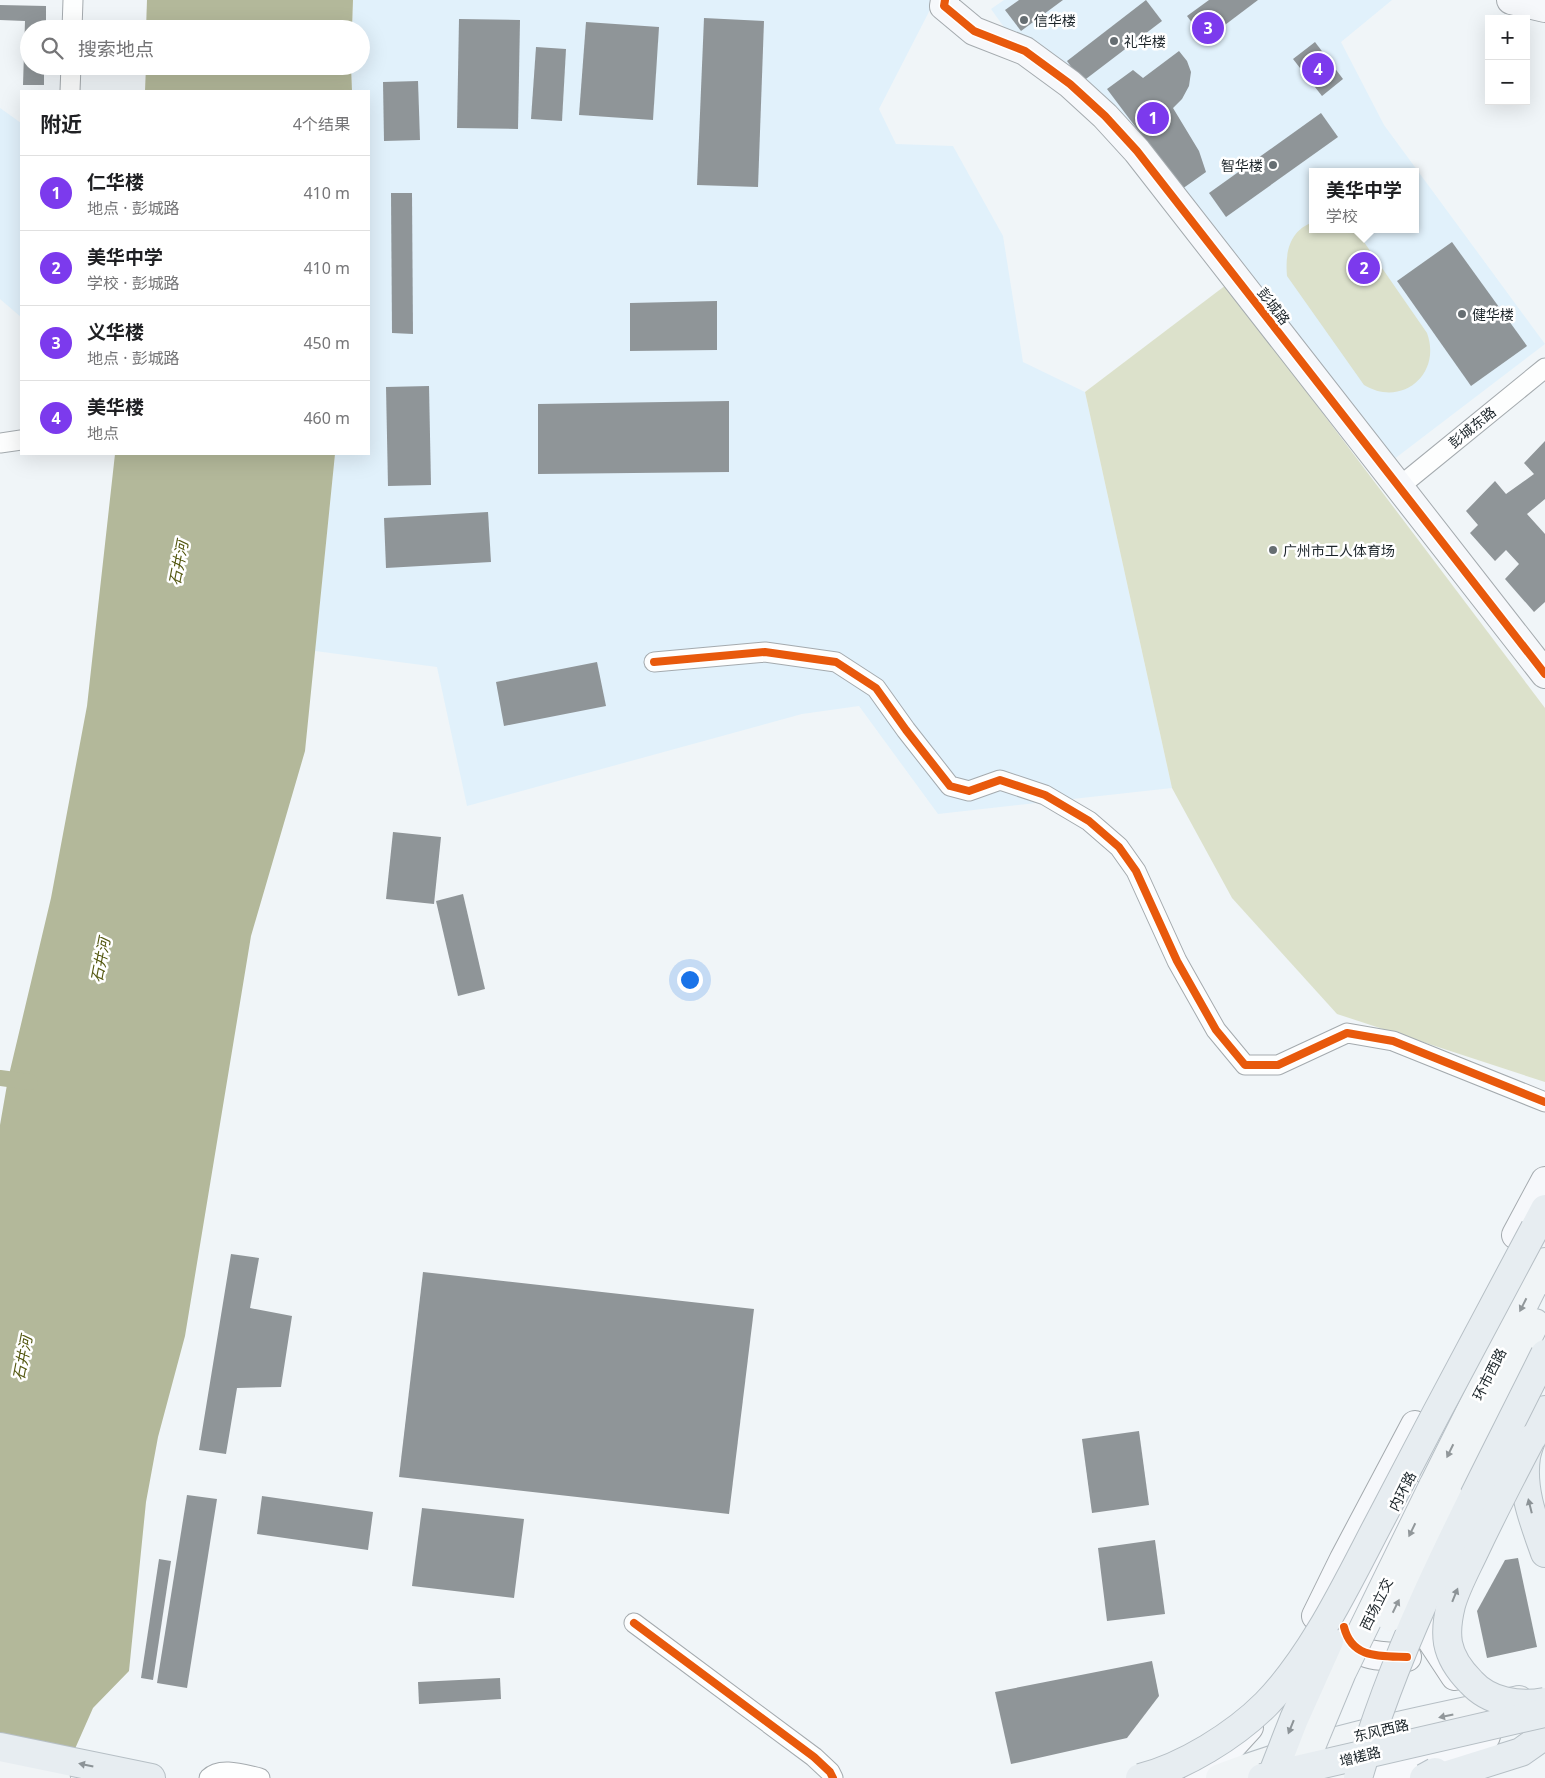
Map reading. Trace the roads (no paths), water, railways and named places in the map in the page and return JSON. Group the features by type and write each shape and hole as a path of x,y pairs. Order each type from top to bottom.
{"highway":[{"path":"1140,1778 1174,1766 1221,1740 1241,1725 1266,1704 1307,1652 1342,1592 1542,1220"},
{"name":"内环路","path":"1272,1778 1313,1674 1372,1550 1542,1220"},
{"path":"1356,1764 1418,1617 1459,1528 1545,1354"},
{"path":"1545,1410 1462,1576 1452,1604 1448,1623 1448,1642 1454,1661 1476,1689 1492,1697 1512,1703 1545,1702"},
{"path":"1531,1440 1526,1458 1525,1486 1529,1506 1545,1552"},
{"name":"增槎路","path":"1262,1778 1545,1711"},
{"path":"1424,1778 1471,1756 1545,1735"},
{"path":"1438,1778 1521,1752 1545,1735"},
{"path":"0,1747 151,1778"}],"main road":[{"name":"彭城路","path":"945,0 944,6 974,31 1025,51 1070,84 1105,116 1137,151 1545,674"},
{"path":"1511,0 1545,8"},
{"path":"1430,1778 1388,1772 1356,1764 1316,1719 1314,1701 1320,1682 1344,1627 1545,1180"},
{"path":"1187,1778 1215,1775 1284,1676 1383,1484 1472,1342 1542,1220"},
{"name":"环市西路","path":"1441,1491 1545,1262"},
{"name":"环市西路","path":"1441,1491 1510,1374 1545,1303"},
{"path":"1377,1731 1424,1618 1491,1472 1545,1365"},
{"path":"1491,1472 1510,1374"},
{"name":"西场立交","path":"1298,1778 1342,1672 1441,1491"},
{"name":"西场立交","path":"1319,1778 1345,1711 1441,1491"},
{"path":"1424,1618 1432,1641 1453,1674 1462,1684 1494,1705"},
{"path":"1344,1627 1346,1636 1352,1644 1365,1654 1407,1657"},
{"name":"东风西路","path":"1215,1775 1290,1754 1356,1764 1377,1731 1545,1694"},
{"path":"1319,1778 1356,1764 1472,1742 1545,1711"},
{"path":"1442,1778 1545,1751"},
{"path":"0,1767 56,1778"}],"street":[{"path":"72,20 73,0"},
{"path":"70,90 71,75"},
{"name":"彭城东路","path":"1399,487 1545,368"},
{"path":"0,443 20,440"},
{"path":"654,662 765,652 836,662 876,688 950,786 970,791 1000,780 1045,796 1089,821 1119,847 1136,871 1177,961 1216,1030 1245,1065 1278,1066 1347,1033 1393,1041 1545,1102"},
{"path":"634,1623 806,1751 830,1772 833,1778"},
{"path":"209,1778 211,1775 223,1772 260,1778"}],"water":[{"path":"147,0 353,0 352,20 146,20"},
{"path":"146,75 351,75 352,90 145,90"},
{"name":"石井河","path":"115,455 335,455 305,751 251,936 185,1336 158,1437 146,1502 129,1671 93,1708 74,1751 0,1778 0,1125 8,1079 51,898 87,706"}],"waterway":[{"path":"0,1078 30,1082"}],"place":[{"name":"信华楼","path":"1024,20"},
{"name":"义华楼","path":"1208,28"},
{"name":"礼华楼","path":"1114,41"},
{"name":"美华楼","path":"1318,69"},
{"name":"仁华楼","path":"1153,118"},
{"name":"智华楼","path":"1273,165"},
{"name":"美华中学","path":"1364,268"},
{"name":"健华楼","path":"1462,314"},
{"name":"广州市工人体育场","path":"1273,550"}]}
